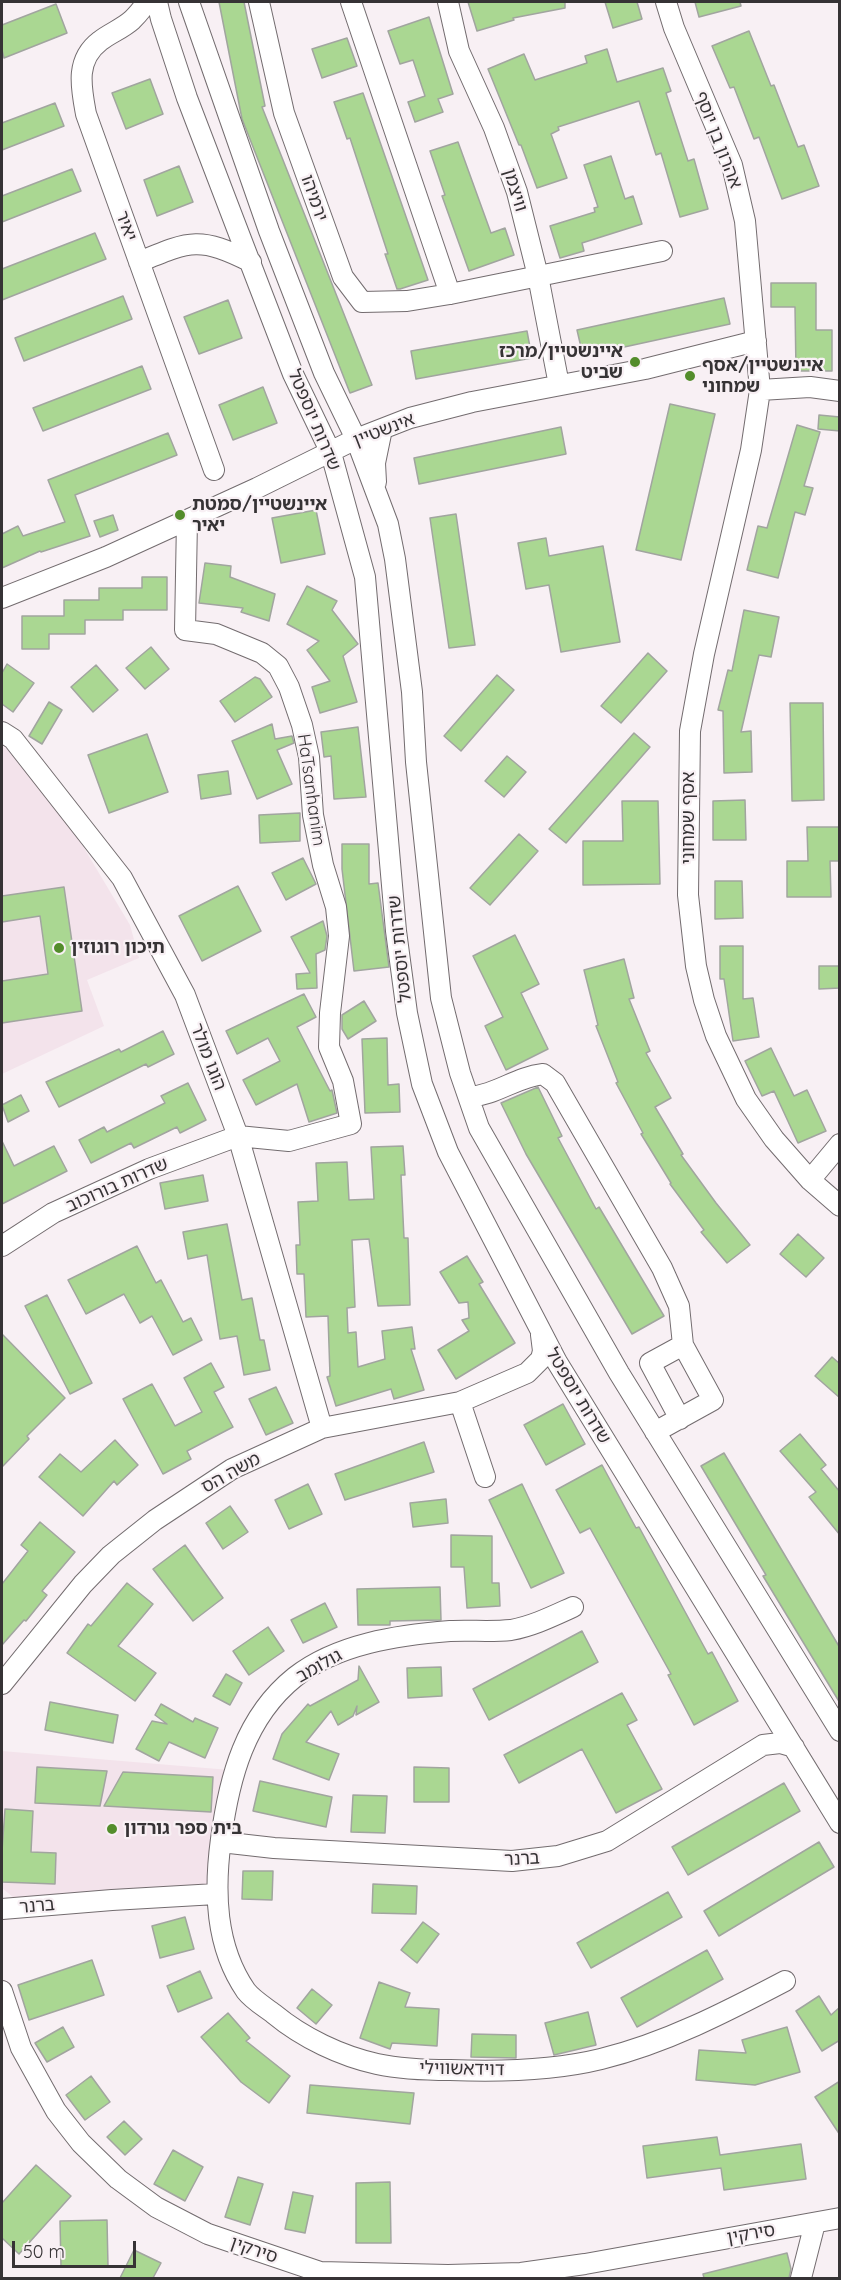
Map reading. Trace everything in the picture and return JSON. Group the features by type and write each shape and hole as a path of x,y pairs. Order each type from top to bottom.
{"street":[{"name":"יאיר","path":"146,2 130,22 100,41 87,55 80,73 86,114 214,470"},
{"name":"שדרות יוספטל","path":"157,2 188,98 250,262 294,374 331,453 365,577 396,931 407,1013 422,1084 448,1152 572,1387 840,1823"},
{"name":"שדרות יוספטל","path":"189,2 212,74 273,242 324,373 356,439 388,524 395,559 412,692 416,762 441,999 469,1097 484,1137 613,1363 840,1731"},
{"name":"ירמיהו","path":"259,2 284,112 343,277 362,302 407,301 450,294 662,250"},
{"path":"351,2 450,294"},
{"name":"וויצמן","path":"448,2 459,51 494,128 517,192 538,276 559,386"},
{"name":"אהרון בן יוסף","path":"666,2 674,28 732,165 745,221 760,390"},
{"path":"139,262 181,245 203,244 225,249 250,262"},
{"name":"אינשטיין","path":"2,598 106,557 331,453 356,439 411,418 472,402 645,369 756,341"},
{"path":"760,390 810,387 840,391"},
{"name":"אסף שמחוני","path":"760,390 751,450 702,665 690,731 688,895 701,987 723,1053 746,1099 760,1120 810,1180 840,1206"},
{"path":"376,490 375,463 382,429"},
{"name":"HaTsanhanim","path":"187,520 185,630 216,634 262,652 278,666 289,687 302,725 309,757 313,815 323,865 336,907 339,936 330,1013 329,1047 343,1082 351,1124 289,1141 238,1136"},
{"name":"הוגו מולר","path":"2,732 13,739 122,878 185,995 238,1136 322,1428"},
{"path":"469,1097 486,1096 527,1076 543,1074 555,1083 662,1268 679,1306 683,1345 713,1400 656,1432"},
{"name":"שדרות בורוכוב","path":"2,1246 53,1213 149,1168 238,1136"},
{"path":"810,1180 840,1144"},
{"path":"527,1373 541,1359 543,1342 541,1331"},
{"path":"680,1419 650,1363 683,1345"},
{"path":"527,1373 548,1374 572,1387"},
{"name":"משה הס","path":"2,1684 83,1584 119,1548 154,1520 232,1468 322,1428 460,1402 527,1373"},
{"path":"460,1402 485,1477"},
{"name":"גולומב","path":"216,1894 226,1805 237,1763 251,1728 272,1700 296,1677 323,1661 370,1643 452,1631 512,1629 542,1622 573,1607"},
{"name":"ברנר","path":"221,1842 274,1848 512,1862 558,1856 607,1841 763,1745 780,1743 794,1747"},
{"name":"ברנר","path":"2,1909 216,1894"},
{"name":"דוידאשווילי","path":"216,1894 219,1926 228,1956 247,1993 286,2024 333,2050 377,2064 423,2069 482,2071 547,2068 600,2059 649,2044 719,2016 785,1981"},
{"name":"סירקין","path":"2,1991 21,2048 56,2111 81,2143 118,2179 156,2207 208,2234 320,2275 469,2275 587,2271 840,2218"},
{"path":"801,2278 815,2223"}],"shaded area":[{"path":"2,746 13,754 81,843 130,925 139,958 87,980 104,1026 2,1074"},
{"name":"בית ספר גורדון","path":"2,1751 230,1770 217,1888 19,1902 2,1888"}],"building":[{"path":"219,2 244,2 265,106 262,107 372,385 350,393 242,119"},
{"path":"468,2 565,2 565,8 513,18 514,20 477,31"},
{"path":"605,2 637,2 642,19 613,28"},
{"path":"695,2 740,2 741,6 699,17"},
{"path":"56,4 67,33 4,58 2,25"},
{"path":"429,17 453,94 438,99 443,112 415,122 408,102 425,96 413,60 400,64 388,31"},
{"path":"749,31 771,86 774,85 798,147 804,145 819,186 782,199 759,137 754,139 734,87 730,88 712,46"},
{"path":"347,38 357,66 322,78 312,49"},
{"path":"607,49 617,82 663,68 671,91 666,93 688,161 694,159 708,209 680,217 661,153 656,155 639,101 558,127 559,130 551,134 567,178 537,188 488,69 524,54 535,80 587,63 585,56"},
{"path":"150,79 163,114 126,129 112,93"},
{"path":"363,93 428,280 400,289 397,289 385,254 388,254 350,138 347,139 334,102"},
{"path":"55,103 64,126 2,150 2,123"},
{"path":"458,142 491,233 505,228 514,255 469,271 442,196 445,195 430,151"},
{"path":"611,156 625,199 633,196 642,224 582,243 584,251 560,258 550,226 595,212 594,208 598,207 584,165"},
{"path":"179,166 193,202 157,216 144,180"},
{"path":"72,169 81,191 2,222 2,196"},
{"path":"95,233 106,259 2,300 2,269"},
{"path":"771,283 816,283 816,330 832,330 832,371 796,371 795,307 771,307"},
{"path":"123,296 132,319 24,361 15,338"},
{"path":"724,298 730,324 583,356 577,330"},
{"path":"228,300 242,338 199,354 184,317"},
{"path":"527,331 532,358 416,379 411,351"},
{"path":"142,366 151,389 43,431 33,408"},
{"path":"263,387 277,423 233,440 219,405"},
{"path":"670,404 715,414 681,560 636,550"},
{"path":"819,415 840,417 840,431 818,429"},
{"path":"797,425 820,432 804,486 813,488 805,515 795,512 778,578 747,570 758,526 767,528"},
{"path":"561,427 566,454 419,484 414,458"},
{"path":"168,433 177,455 75,495 90,536 40,551 2,568 2,534 18,526 23,536 65,522 48,480"},
{"path":"316,510 325,554 281,563 272,518"},
{"path":"456,514 475,645 449,648 430,518"},
{"path":"113,515 118,530 100,537 94,521"},
{"path":"546,538 549,556 603,546 620,642 561,652 549,585 526,589 518,543"},
{"path":"205,563 231,566 230,577 275,594 269,621 241,612 243,608 199,603"},
{"path":"142,577 167,577 167,610 123,610 123,620 85,620 85,634 49,634 49,649 22,649 22,616 64,616 64,600 99,600 99,588 142,588"},
{"path":"307,586 337,601 332,610 358,644 343,656 357,702 320,713 312,687 330,681 307,650 319,641 287,624"},
{"path":"744,610 779,617 771,657 759,655 741,732 751,731 752,772 724,773 723,711 718,710 728,670 732,671"},
{"path":"151,647 169,669 145,689 126,668"},
{"path":"648,653 667,671 621,723 601,706"},
{"path":"7,664 34,683 13,712 2,704 2,673"},
{"path":"96,665 118,690 93,712 71,687"},
{"path":"497,675 514,690 461,751 444,736"},
{"path":"255,677 260,679 272,697 235,722 220,701"},
{"path":"49,702 62,710 42,744 29,736"},
{"path":"790,703 823,703 824,800 792,801"},
{"path":"272,724 275,739 292,736 294,743 277,750 292,784 257,799 232,741"},
{"path":"358,727 366,797 334,799 331,756 324,757 321,732"},
{"path":"634,733 650,747 566,843 549,829"},
{"path":"147,734 168,792 109,813 88,755"},
{"path":"507,756 526,772 504,797 485,781"},
{"path":"228,771 231,794 201,799 198,775"},
{"path":"745,800 746,840 713,840 713,801"},
{"path":"622,801 658,801 660,884 583,885 583,841 623,841"},
{"path":"300,813 300,841 260,843 259,815"},
{"path":"807,827 840,827 840,861 830,861 831,897 787,897 787,861 808,861"},
{"path":"519,834 538,851 490,905 470,888"},
{"path":"342,844 369,844 369,884 378,883 389,967 354,971 342,869"},
{"path":"303,858 316,884 286,900 272,873"},
{"path":"715,881 742,881 743,918 715,919"},
{"path":"238,886 261,931 202,961 179,916"},
{"name":"תיכון רוגוזין","path":"64,887 82,1011 2,1023 2,981 48,974 40,916 2,922 2,896"},
{"path":"323,921 327,936 325,950 316,954 317,988 297,989 296,974 310,973 291,937"},
{"path":"515,935 539,984 521,993 548,1049 506,1070 485,1026 503,1017 473,956"},
{"path":"720,946 743,946 743,999 753,998 759,1037 733,1041 724,979 720,979"},
{"path":"624,959 634,998 629,999 650,1051 646,1053 671,1098 655,1107 683,1154 681,1155 750,1245 727,1263 701,1232 704,1230 670,1184 641,1134 643,1133 616,1083 618,1082 596,1026 598,1025 584,970"},
{"path":"819,966 840,966 840,988 819,989"},
{"path":"304,994 316,1017 297,1027 330,1091 332,1090 337,1113 309,1122 297,1084 256,1105 243,1080 280,1061 268,1038 237,1054 226,1031"},
{"path":"364,1001 376,1021 348,1039 342,1029 342,1015"},
{"path":"163,1031 174,1054 148,1067 146,1064 59,1107 46,1082 119,1049 121,1052"},
{"path":"387,1038 388,1085 399,1084 400,1112 365,1113 362,1039"},
{"path":"771,1048 794,1096 807,1090 826,1131 798,1143 774,1091 762,1096 745,1061"},
{"path":"188,1083 206,1120 180,1133 177,1127 134,1148 131,1143 91,1163 79,1140 104,1127 107,1132 165,1103 161,1096"},
{"path":"538,1087 562,1136 558,1138 596,1209 599,1207 664,1316 632,1334 526,1154 501,1103"},
{"path":"21,1095 29,1111 8,1122 2,1105"},
{"path":"2,1141 14,1166 54,1146 67,1171 2,1204"},
{"path":"403,1146 405,1175 401,1175 404,1238 408,1238 410,1305 378,1306 369,1239 352,1240 355,1307 347,1308 348,1333 356,1332 358,1367 385,1359 382,1331 412,1327 415,1349 411,1349 424,1390 394,1399 391,1389 336,1406 327,1377 330,1376 328,1316 306,1317 304,1274 297,1274 296,1245 300,1245 298,1202 318,1201 316,1163 347,1162 349,1200 374,1199 371,1147"},
{"path":"203,1175 208,1201 165,1209 160,1183"},
{"path":"227,1224 242,1300 252,1298 260,1340 264,1340 270,1370 244,1375 237,1336 220,1339 207,1255 188,1259 183,1232"},
{"path":"798,1234 824,1258 806,1277 780,1254"},
{"path":"137,1246 156,1283 161,1280 183,1322 191,1318 202,1340 173,1355 152,1316 140,1323 124,1294 86,1314 68,1280"},
{"path":"467,1256 483,1282 479,1284 515,1343 456,1379 438,1350 469,1331 462,1320 469,1318 468,1302 459,1303 440,1272"},
{"path":"47,1295 92,1383 70,1394 25,1306"},
{"path":"2,1334 65,1398 27,1436 29,1439 2,1467"},
{"path":"832,1357 840,1364 840,1398 815,1376"},
{"path":"211,1363 224,1387 214,1392 233,1427 187,1451 191,1459 163,1474 123,1399 152,1384 175,1426 202,1412 184,1378"},
{"path":"276,1387 293,1423 266,1435 249,1399"},
{"path":"563,1404 585,1444 546,1465 524,1425"},
{"path":"800,1434 826,1465 821,1469 840,1492 840,1535 809,1497 816,1492 780,1451"},
{"path":"115,1440 138,1465 117,1485 114,1481 83,1516 39,1477 60,1454 81,1472"},
{"path":"424,1442 434,1472 345,1500 335,1474"},
{"path":"724,1453 840,1648 840,1703 763,1576 766,1575 701,1466"},
{"path":"602,1465 636,1528 639,1527 708,1654 712,1652 738,1701 694,1725 668,1675 671,1674 590,1528 580,1533 556,1490"},
{"path":"308,1484 322,1514 289,1529 275,1500"},
{"path":"522,1484 564,1573 531,1588 489,1500"},
{"path":"446,1499 448,1523 413,1527 410,1503"},
{"path":"230,1506 248,1532 223,1549 206,1523"},
{"path":"40,1522 75,1552 42,1591 47,1595 2,1645 2,1584 28,1551 21,1545"},
{"path":"451,1535 492,1536 492,1583 499,1583 500,1606 467,1608 464,1567 451,1567"},
{"path":"185,1545 223,1598 193,1621 153,1569"},
{"path":"127,1583 153,1604 118,1646 156,1673 135,1701 67,1653 88,1624 91,1626"},
{"path":"440,1587 441,1620 390,1621 390,1625 358,1625 357,1589"},
{"path":"325,1603 337,1627 303,1643 291,1620"},
{"path":"268,1627 284,1651 249,1675 233,1651"},
{"path":"582,1631 598,1662 489,1720 473,1689"},
{"path":"359,1666 379,1702 356,1715 357,1706 353,1716 338,1725 331,1711 306,1742 339,1754 329,1780 273,1759 282,1734 308,1704 310,1706 358,1680"},
{"path":"441,1667 442,1696 408,1698 407,1668"},
{"path":"226,1674 242,1683 230,1705 213,1696"},
{"path":"622,1693 637,1720 627,1725 662,1789 616,1813 582,1749 519,1783 504,1755"},
{"path":"50,1702 118,1715 113,1743 45,1730"},
{"path":"161,1704 193,1722 195,1718 218,1728 205,1758 169,1742 159,1761 136,1749 152,1721 167,1724 155,1715"},
{"path":"37,1767 107,1771 100,1806 35,1803"},
{"path":"414,1767 449,1768 449,1802 414,1802"},
{"path":"123,1772 213,1777 211,1812 104,1806"},
{"path":"260,1781 332,1797 326,1827 253,1811"},
{"path":"784,1783 800,1811 688,1875 672,1847"},
{"path":"353,1795 387,1796 385,1833 351,1832"},
{"path":"5,1809 33,1811 31,1852 56,1853 55,1884 2,1882"},
{"path":"819,1842 834,1867 719,1936 704,1911"},
{"path":"243,1871 273,1871 272,1900 242,1899"},
{"path":"373,1884 417,1886 416,1914 372,1913"},
{"path":"668,1892 682,1917 591,1968 577,1943"},
{"path":"185,1917 194,1949 160,1958 152,1926"},
{"path":"423,1922 439,1934 417,1963 401,1950"},
{"path":"707,1950 723,1979 637,2027 621,1998"},
{"path":"92,1960 104,1995 29,2020 18,1985"},
{"path":"200,1971 212,1998 178,2012 167,1986"},
{"path":"379,1982 410,1993 405,2007 439,2009 437,2046 392,2043 390,2049 360,2038"},
{"path":"312,1989 332,2005 316,2024 297,2008"},
{"path":"819,1996 831,2015 840,2007 840,2040 822,2051 796,2011"},
{"path":"588,2012 596,2045 554,2055 545,2023"},
{"path":"228,2013 250,2038 246,2041 290,2076 269,2103 241,2082 201,2037"},
{"path":"63,2027 74,2047 47,2062 35,2043"},
{"path":"787,2027 800,2072 755,2085 696,2080 699,2050 746,2053 742,2040"},
{"path":"472,2034 516,2035 516,2058 471,2057"},
{"path":"91,2076 110,2102 85,2120 66,2095"},
{"path":"840,2081 840,2135 815,2097"},
{"path":"310,2085 414,2093 410,2124 307,2113"},
{"path":"124,2121 142,2139 125,2155 107,2137"},
{"path":"717,2137 720,2155 801,2144 806,2179 724,2190 721,2168 647,2178 643,2146"},
{"path":"173,2150 203,2167 185,2201 154,2184"},
{"path":"36,2165 71,2196 19,2254 2,2238 2,2203"},
{"path":"238,2177 263,2184 250,2225 225,2217"},
{"path":"390,2182 391,2243 356,2243 356,2183"},
{"path":"293,2192 313,2196 305,2233 285,2229"},
{"path":"107,2220 108,2266 61,2267 60,2221"},
{"path":"134,2250 161,2263 153,2278 120,2278"},
{"path":"787,2253 791,2269 789,2278 704,2278 703,2274"}],"place":[{"name":"איינשטיין/מרכז שביט","path":"635,362"},
{"name":"איינשטיין/אסף שמחוני","path":"690,376"},
{"name":"איינשטיין/סמטת יאיר","path":"180,515"},
{"name":"תיכון רוגוזין","path":"59,948"},
{"name":"בית ספר גורדון","path":"112,1829"}]}
